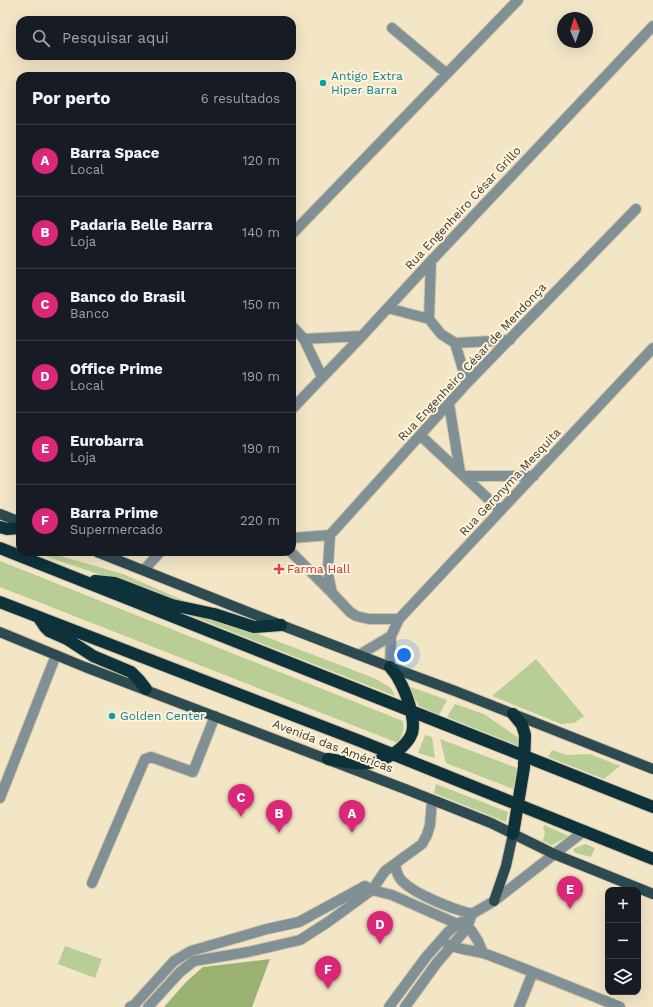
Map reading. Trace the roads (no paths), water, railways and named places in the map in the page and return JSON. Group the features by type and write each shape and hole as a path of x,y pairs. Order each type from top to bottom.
{"highway":[{"path":"0,527 7,529 16,528"},
{"path":"0,548 16,554"},
{"path":"20,556 653,807"},
{"path":"87,582 96,580 115,583 172,605 214,614 254,626 281,625"},
{"name":"Avenida das Américas","path":"0,602 360,741 653,859"},
{"path":"40,618 49,631 67,639 93,656 131,672 146,690"},
{"path":"328,759 372,763 401,748 409,739 412,734 413,724 406,694 399,678 390,668"},
{"path":"513,714 524,730 525,735 525,756 513,834"}],"main road":[{"path":"0,514 16,520"},
{"path":"107,556 390,668 455,691 653,769"},
{"name":"Avenida das Américas","path":"0,632 85,667 328,759 491,823 554,854 653,894"},
{"path":"494,900 506,866 513,834"}],"street":[{"path":"296,230 518,0"},
{"name":"Rua Engenheiro César Grillo","path":"296,405 653,26"},
{"path":"392,28 447,74"},
{"name":"Rua Engenheiro César de Mendonça","path":"330,535 467,383 636,209"},
{"path":"431,261 429,319 436,330 455,343 510,340"},
{"path":"388,308 429,319"},
{"path":"296,330 304,339 322,377"},
{"path":"304,339 362,336"},
{"path":"455,343 467,383"},
{"name":"Rua Geronyma Mesquita","path":"390,668 391,636 399,619 653,348"},
{"path":"449,404 462,474"},
{"path":"420,435 500,510"},
{"path":"462,474 534,476"},
{"path":"296,538 330,535 328,579 332,593"},
{"path":"144,570 156,556"},
{"path":"295,556 341,604 356,616 369,619 399,619"},
{"path":"359,655 391,636"},
{"path":"0,798 3,782 56,655"},
{"path":"92,883 144,759 151,757 192,772 215,716"},
{"path":"148,1007 180,972 194,961 248,952 300,940 372,890 385,871 422,844 430,825 432,800"},
{"path":"405,1007 451,946 462,926 472,914 494,900 584,831"},
{"path":"395,864 402,880 412,889 443,904 472,914"},
{"path":"130,1007 135,1004 174,961 191,951 267,929 299,922 364,886 372,890 392,895 462,926 474,934 483,953"},
{"path":"388,1007 440,941 462,926"},
{"path":"440,941 451,946 483,953 533,972 598,1003 620,1007"},
{"path":"519,1007 533,972"}],"place":[{"name":"Antigo Extra Hiper Barra","path":"323,83"},
{"name":"Farma Hall","path":"279,569"},
{"name":"Golden Center","path":"112,716"},
{"name":"Banco do Brasil","path":"241,817"},
{"name":"Padaria Belle Barra","path":"279,833"},
{"name":"Barra Space","path":"352,833"},
{"name":"Eurobarra","path":"570,909"},
{"name":"Office Prime","path":"380,944"},
{"name":"Barra Prime","path":"328,989"}]}
